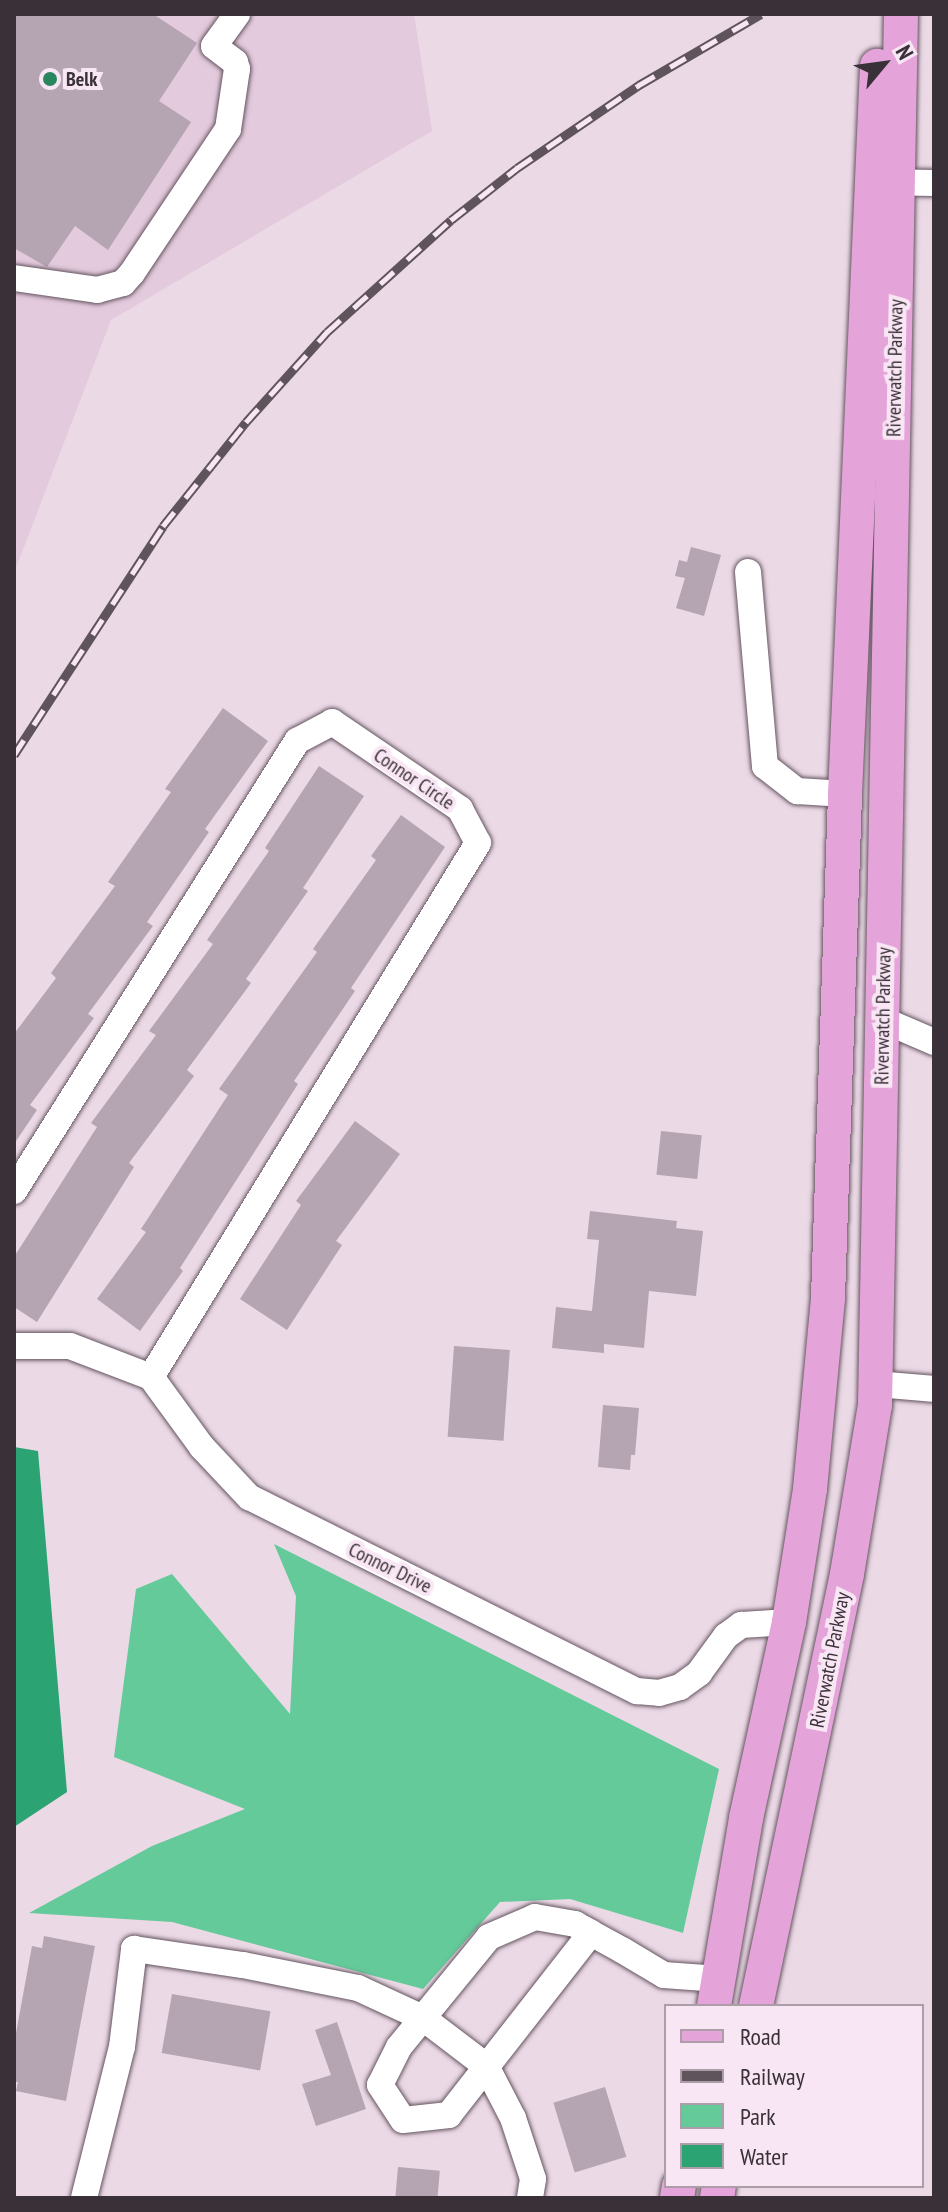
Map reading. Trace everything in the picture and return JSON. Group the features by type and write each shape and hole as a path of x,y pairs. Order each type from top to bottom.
{"main road":[{"name":"Riverwatch Parkway","path":"756,2004 847,1574 875,1405 883,1020 885,182 889,29"},
{"name":"Riverwatch Parkway","path":"716,1992 746,1818 789,1622 810,1489 828,1297 845,794 885,182"}],"street":[{"path":"14,278 97,290 123,283 132,273 228,129 237,69 235,62 214,46 237,14"},
{"path":"885,182 934,183"},
{"path":"748,572 765,766 797,791 845,794"},
{"name":"Connor Circle","path":"14,1191 297,741 332,722 460,809 478,843 151,1377"},
{"path":"883,1020 934,1042"},
{"path":"14,1346 70,1346 151,1377"},
{"name":"Connor Drive","path":"151,1377 202,1447 249,1497 637,1691 659,1693 680,1687 699,1673 726,1636 741,1625 789,1622"},
{"path":"876,1384 934,1389"},
{"path":"591,1933 449,2115 403,2120 380,2085 399,2047 489,1937 535,1917 575,1924 591,1933 664,1975 716,1992"},
{"path":"84,2198 122,2047 134,1949 243,1965 358,1988 423,2018 486,2066 513,2118 533,2179 530,2198"}],"shaded area":[{"path":"14,14 414,14 432,131 111,320 14,573"}],"green space":[{"path":"274,1544 719,1769 683,1933 570,1899 500,1902 423,1989 172,1922 29,1913 152,1846 245,1809 114,1757 136,1589 172,1574 290,1714 296,1596"}],"water":[{"path":"14,1447 38,1451 67,1792 14,1827"}],"building":[{"path":"14,14 153,14 197,43 159,101 191,122 108,250 75,226 47,267 14,248"},
{"path":"691,547 721,555 704,616 676,608 685,578 675,576 679,560 687,562"},
{"path":"223,708 268,741 205,829 209,832 147,922 153,926 88,1014 94,1018 30,1105 37,1110 14,1144 14,1034 56,978 51,973 115,886 108,882 171,792 165,789"},
{"path":"319,766 364,796 303,888 308,891 246,979 251,983 187,1070 194,1076 129,1163 134,1167 37,1322 14,1307 14,1257 97,1127 91,1123 156,1035 149,1031 213,944 207,940 269,851 265,848"},
{"path":"401,815 445,847 351,988 355,991 294,1081 298,1084 180,1268 183,1271 140,1331 97,1299 146,1232 141,1229 228,1095 219,1089 317,952 313,949 376,860 371,856"},
{"path":"355,1121 400,1154 336,1241 342,1245 287,1330 240,1299 301,1205 296,1201"},
{"path":"661,1131 702,1135 697,1179 656,1175"},
{"path":"590,1211 677,1221 676,1228 703,1231 696,1296 649,1291 644,1348 604,1344 604,1353 552,1348 556,1307 592,1311 599,1240 587,1239"},
{"path":"454,1346 510,1350 504,1441 448,1437"},
{"path":"603,1405 639,1408 635,1455 631,1455 630,1470 598,1467"},
{"path":"44,1936 95,1946 66,2101 16,2091 18,2082 14,2082 14,2044 32,1946 42,1948"},
{"path":"172,1994 270,2011 260,2070 162,2053"},
{"path":"337,2022 366,2109 316,2126 302,2084 331,2075 315,2030"},
{"path":"605,2087 626,2157 575,2173 553,2103"},
{"path":"398,2167 440,2171 437,2198 395,2198"}],"railway":[{"path":"14,755 163,526 246,422 327,332 451,220 517,168 639,85 761,14"}],"place":[{"name":"Belk","path":"50,79"}]}
